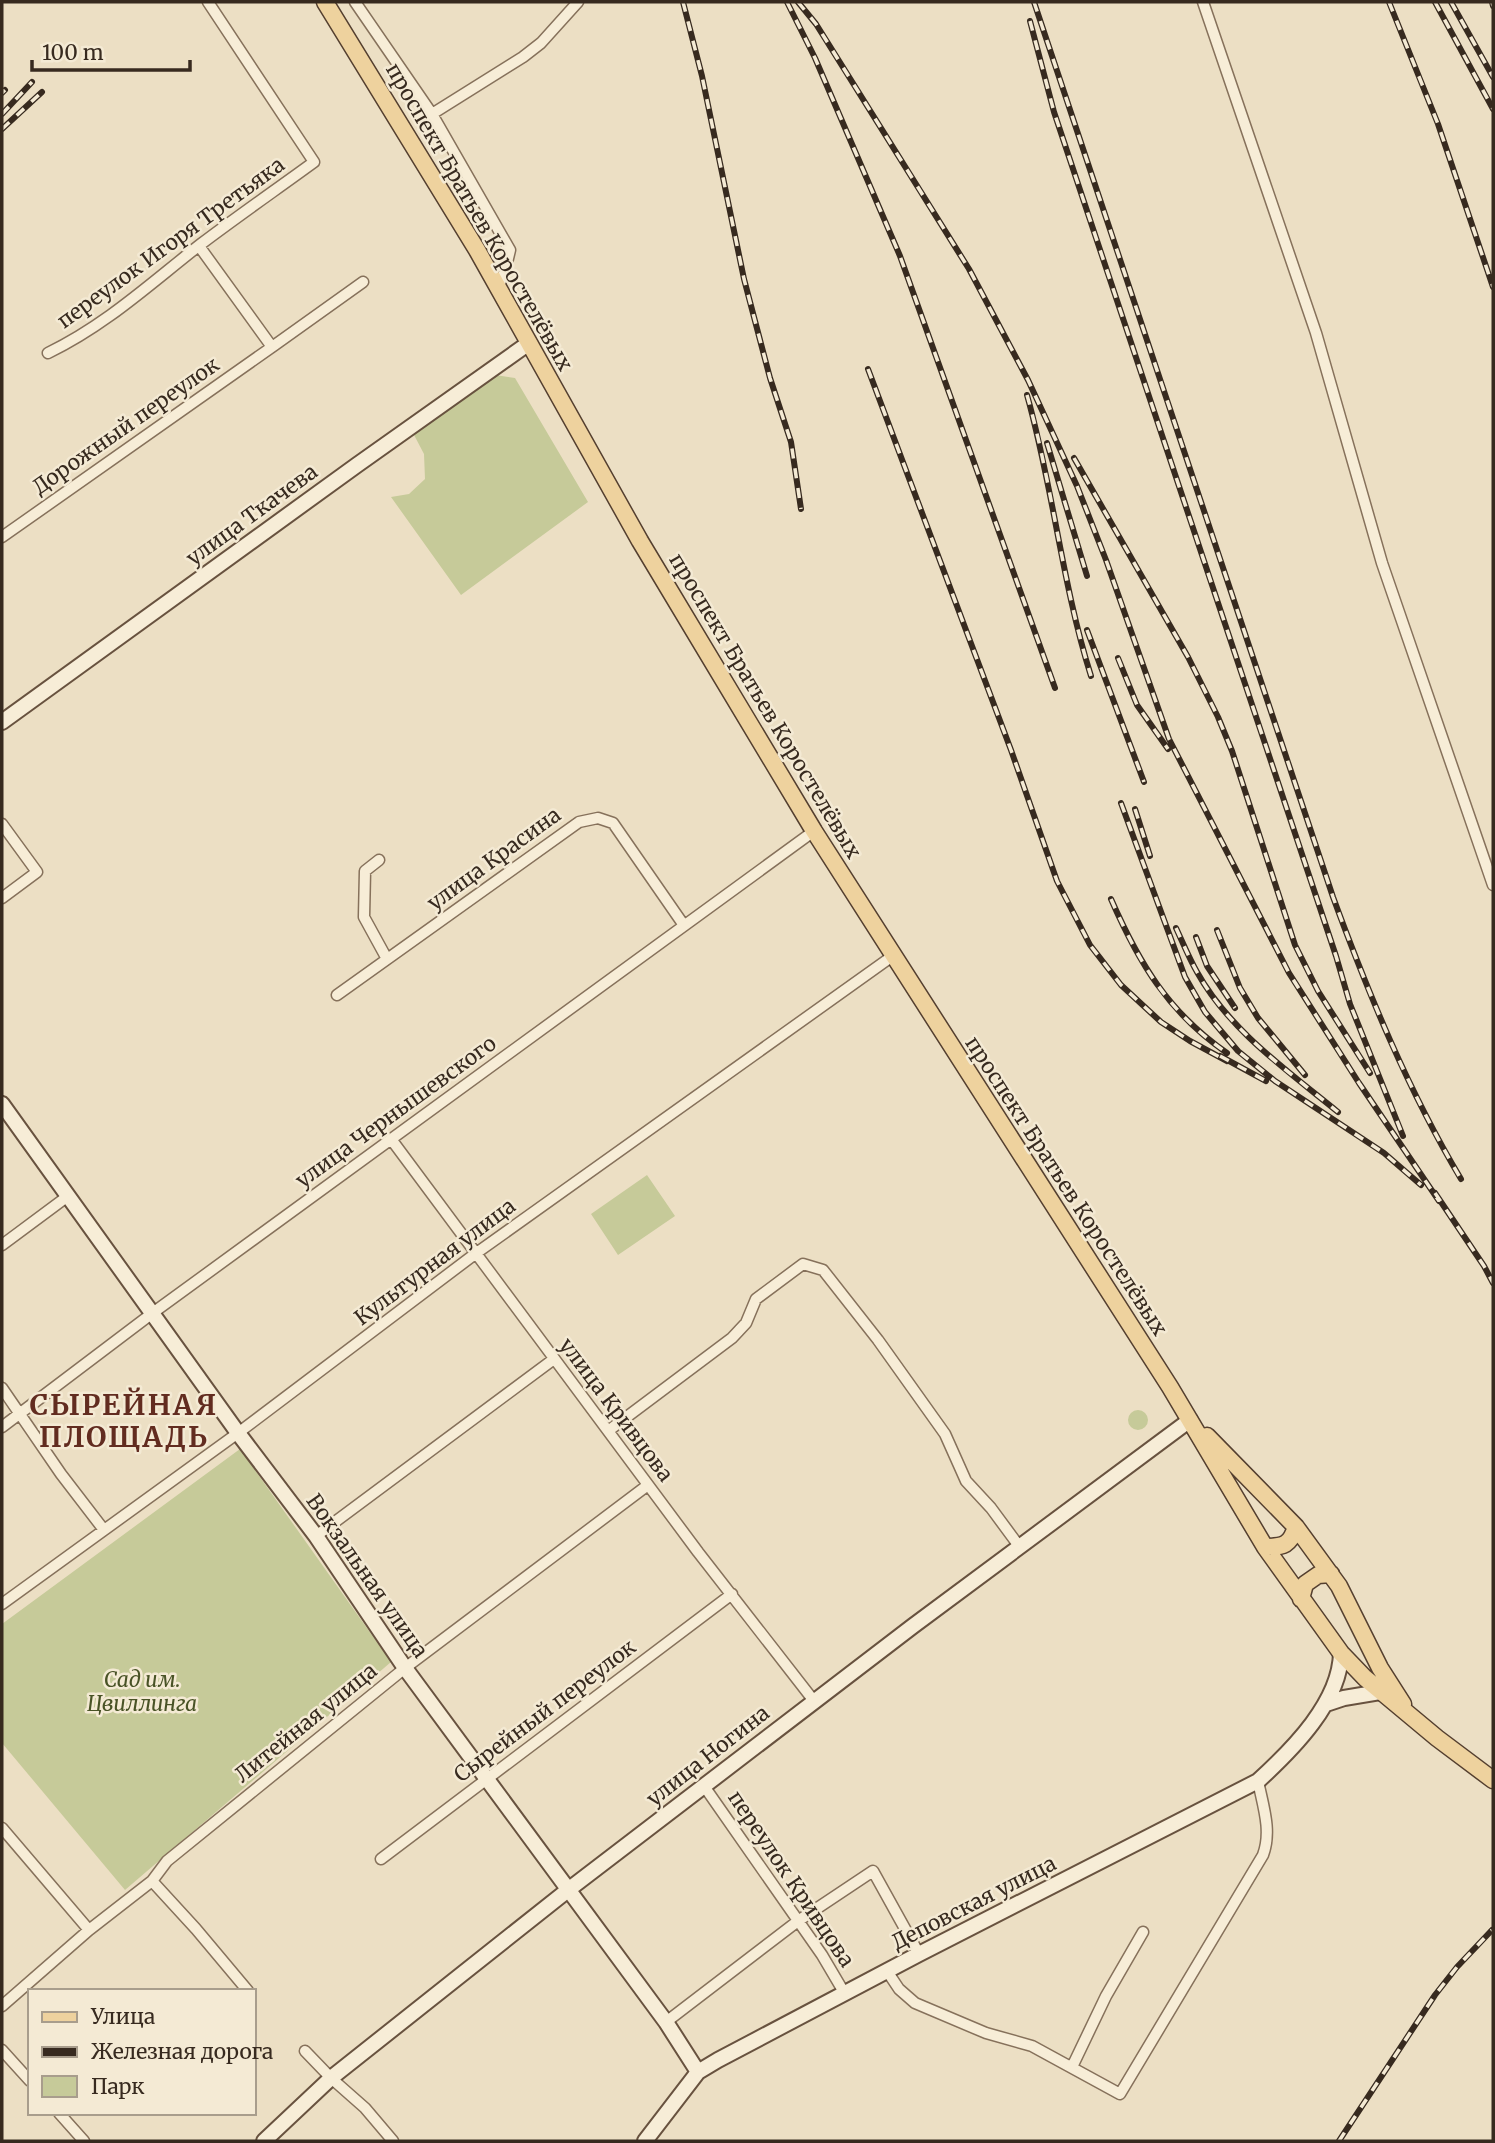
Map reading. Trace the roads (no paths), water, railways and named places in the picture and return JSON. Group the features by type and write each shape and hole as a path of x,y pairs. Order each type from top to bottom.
{"main road":[{"name":"проспект Братьев Коростелёвых","path":"325,2 498,288 672,595 814,831 1190,1420 1265,1547 1341,1653 1381,1692 1493,1780"},
{"name":"проспект Братьев Коростелёвых","path":"1190,1420 1296,1527 1331,1574 1380,1668 1410,1715"},
{"path":"1265,1547 1280,1547 1292,1539 1296,1527"},
{"path":"1301,1599 1305,1584 1318,1575 1331,1574"}],"street":[{"name":"переулок Игоря Третьяка","path":"48,354 74,341 114,314 200,246 314,162 208,2"},
{"path":"355,2 432,114 509,250 498,288"},
{"path":"432,114 523,57 541,43 578,2"},
{"path":"1203,2 1316,333 1382,563 1493,885"},
{"path":"200,246 272,347"},
{"name":"Дорожный переулок","path":"2,537 363,282"},
{"name":"улица Ткачева","path":"2,722 529,343"},
{"name":"улица Красина","path":"337,995 579,822 598,818 613,823 683,924"},
{"path":"2,824 37,872 2,898"},
{"name":"улица Чернышевского","path":"2,1427 154,1312 814,831"},
{"path":"379,860 365,872 364,917 387,959"},
{"name":"Культурная улица","path":"2,1604 238,1433 475,1254 894,955"},
{"name":"Вокзальная улица","path":"2,1104 154,1312 238,1433 316,1536 405,1668 666,2022 698,2072"},
{"name":"улица Кривцова","path":"391,1139 648,1485 814,1701"},
{"path":"2,1245 68,1196"},
{"path":"608,1431 732,1338 746,1323 756,1299 803,1264 823,1270 878,1340 945,1434 966,1481 991,1508 1019,1546"},
{"path":"316,1536 554,1359"},
{"path":"2,1388 61,1474 104,1530"},
{"name":"улица Ногина","path":"264,2141 331,2078 568,1890 1019,1546 1190,1420"},
{"name":"Литейная улица","path":"2,2006 89,1930 152,1881 167,1861 308,1744 648,1485"},
{"name":"Сырейный переулок","path":"381,1859 732,1594"},
{"name":"Деповская улица","path":"645,2141 698,2072 718,2060 1258,1781 1279,1761 1326,1704 1337,1682 1341,1653"},
{"path":"1326,1704 1381,1692"},
{"path":"887,1971 915,2003 986,2033 1032,2046 1120,2094 1263,1855 1268,1842 1258,1781"},
{"name":"переулок Кривцова","path":"704,1786 822,1955 845,1994"},
{"path":"2,1828 89,1930"},
{"path":"666,2022 798,1921 873,1871 919,1954"},
{"path":"152,1881 197,1929 245,1989"},
{"path":"1072,2067 1106,1996 1143,1932"},
{"path":"2,2050 28,2079"},
{"path":"305,2051 365,2108 393,2141"},
{"path":"61,2115 84,2141"}],"railway":[{"path":"683,2 702,76 744,279 770,378 791,442 801,509"},
{"path":"787,2 815,58 900,256 1055,688"},
{"path":"798,2 816,24 969,269 1028,380 1077,486 1169,739 1289,973 1439,1201"},
{"path":"1034,2 1333,897 1391,1041 1424,1111 1461,1179"},
{"path":"1389,2 1438,124 1493,287"},
{"path":"1435,2 1493,109"},
{"path":"1451,2 1493,77"},
{"path":"1492,2 1493,6"},
{"path":"1030,21 1054,112 1350,1004 1403,1136"},
{"path":"2,114 32,82"},
{"path":"2,93 5,90"},
{"path":"2,129 42,92"},
{"path":"868,369 1011,750 1057,881 1090,945 1121,985 1161,1022 1227,1061"},
{"path":"1027,395 1072,606 1091,676"},
{"path":"1047,443 1087,576"},
{"path":"1074,458 1188,657 1218,717 1232,751 1295,945 1318,991 1370,1073"},
{"path":"1087,630 1144,782"},
{"path":"1118,658 1137,705 1168,749"},
{"path":"1121,803 1185,977 1205,1012 1238,1051 1275,1081 1384,1153 1421,1185"},
{"path":"1135,809 1150,856"},
{"path":"1111,899 1157,985 1188,1021 1227,1053"},
{"path":"1176,928 1197,972 1226,1013 1280,1065 1338,1112"},
{"path":"1217,930 1240,988 1258,1018 1305,1075"},
{"path":"1196,937 1207,966 1235,1008"},
{"path":"1220,1056 1266,1081"},
{"path":"1435,1193 1493,1283"},
{"path":"1339,2141 1435,1995 1492,1930"}],"district":[{"name":"СЫРЕЙНАЯ ПЛОЩАДЬ","path":"124,1421"}],"park label":[{"name":"Сад им. Цвиллинга","path":"142,1692"}]}
